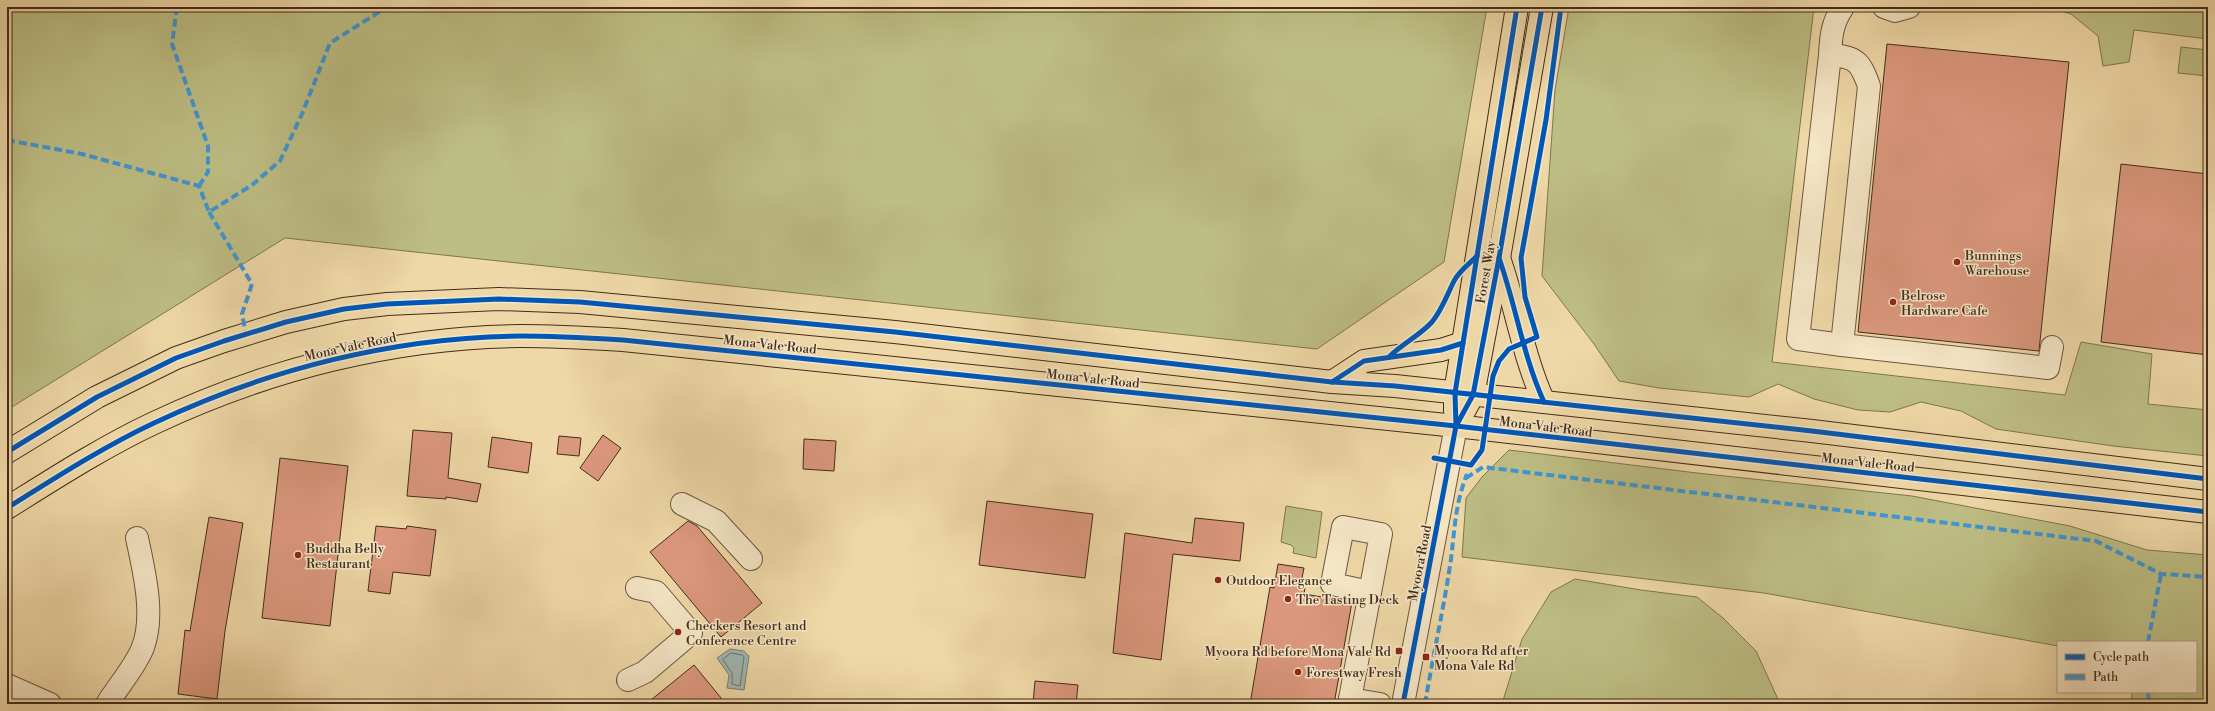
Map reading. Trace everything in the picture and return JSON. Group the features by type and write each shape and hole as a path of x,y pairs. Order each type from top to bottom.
{"main road":[{"name":"Forest Way","path":"1464,394 1463,343 1517,7"},
{"name":"Forest Way","path":"1456,426 1499,258 1542,7"},
{"path":"1499,258 1507,281 1533,379 1544,402"},
{"name":"Mona Vale Road","path":"7,452 97,397 176,358 224,341 286,322 344,309 387,304 499,299 580,302 895,332 1332,382 1544,402 1812,431 2208,479"},
{"name":"Mona Vale Road","path":"7,508 101,451 154,423 262,380 311,364 402,347 521,336 623,340 1456,426 2208,512"},
{"path":"1332,382 1364,361 1440,350 1463,343"}],"street":[{"path":"1843,7 1836,18 1830,34 1830,55 1798,339 1842,346 2048,368 2052,347"},
{"path":"1884,7 1895,11 1909,7"},
{"path":"1830,55 1847,56 1862,66 1875,79 1869,86 1842,346"},
{"name":"Myoora Road","path":"1404,704 1456,426"},
{"path":"682,504 716,521 751,559"},
{"path":"107,704 143,648 148,630 146,586 137,538"},
{"path":"628,680 645,672 692,633 656,592 637,588"},
{"path":"1370,592 1350,701 1380,704"},
{"path":"7,684 50,704"}],"green space":[{"path":"7,7 1487,7 1444,262 1317,349 285,238 7,410"},
{"path":"1569,7 1814,7 1772,362 2065,395 2081,342 2152,354 2148,404 2208,410 2208,456 2113,446 1996,429 1961,411 1921,402 1890,412 1858,410 1814,399 1778,384 1749,397 1659,388 1619,381 1594,344 1542,276 1555,90"},
{"path":"2049,7 2208,7 2208,39 2134,30 2129,62 2103,66 2098,36 2071,14"},
{"path":"2181,47 2208,50 2208,76 2178,73"},
{"path":"1509,450 1697,473 1912,496 2070,526 2147,550 2208,555 2208,704 2131,704 2132,693 2197,693 2197,641 2057,641 2057,646 1764,593 1462,557 1466,498 1482,477"},
{"path":"1286,506 1322,512 1316,558 1293,553 1294,548 1291,545 1281,542"},
{"path":"1575,579 1641,590 1697,597 1723,618 1756,651 1777,697 1778,704 1502,704 1522,639 1551,592"}],"water":[{"path":"730,649 744,651 749,656 744,690 727,688 729,675 717,658"}],"building":[{"name":"Bunnings Warehouse","path":"1887,44 2069,62 2039,351 1858,332"},
{"path":"2121,164 2208,174 2208,355 2101,342"},
{"path":"413,430 452,433 448,478 481,484 477,502 446,497 446,499 407,496"},
{"path":"603,435 621,448 598,481 580,468"},
{"path":"559,436 581,438 579,456 557,454"},
{"path":"492,437 532,443 528,473 488,467"},
{"path":"804,439 836,441 834,471 803,469"},
{"path":"280,458 348,466 330,626 262,618"},
{"path":"987,501 1093,514 1085,578 979,565"},
{"path":"209,517 243,523 225,631 217,699 178,694 185,630 190,631"},
{"path":"1195,518 1244,523 1240,561 1173,554 1161,660 1113,653 1125,533 1192,543"},
{"path":"688,521 697,526 762,603 721,637 650,552"},
{"path":"376,526 406,529 407,526 436,530 430,576 393,572 390,594 368,591"},
{"name":"Forestway Fresh","path":"1278,564 1304,568 1300,588 1305,588 1304,594 1352,602 1334,704 1250,704 1270,587 1274,588"},
{"path":"694,665 726,704 646,704"},
{"path":"1035,681 1078,685 1076,704 1033,704"}],"marked path":[{"path":"177,7 172,44 208,146 208,172 199,186"},
{"path":"7,140 82,154 199,186 209,212 252,185 280,161 302,114 330,43 387,7"},
{"path":"209,212 252,284 242,314 246,334"},
{"path":"1466,478 1483,467 2096,541 2161,574 2208,577"},
{"path":"1425,704 1448,577 1458,506 1467,474"},
{"path":"2148,641 2161,574"},
{"path":"2148,693 2149,704"}],"cycle path":[{"path":"1403,704 1456,426 1455,393 1517,7"},
{"path":"1456,426 1473,395 1499,258 1542,7"},
{"path":"1434,458 1471,465 1482,450 1493,376 1499,361 1509,349 1537,337 1525,297 1521,258 1546,120 1561,7"},
{"path":"1389,357 1422,332 1432,322 1442,307 1456,278 1461,271 1477,256"},
{"path":"1499,258 1530,367 1544,402"},
{"path":"7,452 97,397 176,358 224,341 286,322 344,309 387,304 499,299 580,302 895,332 1332,382 1395,386 1812,431 2208,479"},
{"path":"7,508 79,463 135,432 197,404 242,387 287,372 380,350 427,342 521,336 623,340 1456,426 2208,512"},
{"path":"1332,382 1364,361 1441,350 1463,343"}],"place":[{"name":"Bunnings Warehouse","path":"1957,262"},
{"name":"Belrose Hardware Cafe","path":"1893,302"},
{"name":"Buddha Belly Restaurant","path":"298,555"},
{"name":"Outdoor Elegance","path":"1218,580"},
{"name":"The Tasting Deck","path":"1288,599"},
{"name":"Checkers Resort and Conference Centre","path":"678,632"},
{"name":"Myoora Rd before Mona Vale Rd","path":"1399,651"},
{"name":"Myoora Rd after Mona Vale Rd","path":"1426,657"},
{"name":"Forestway Fresh","path":"1298,672"}]}
